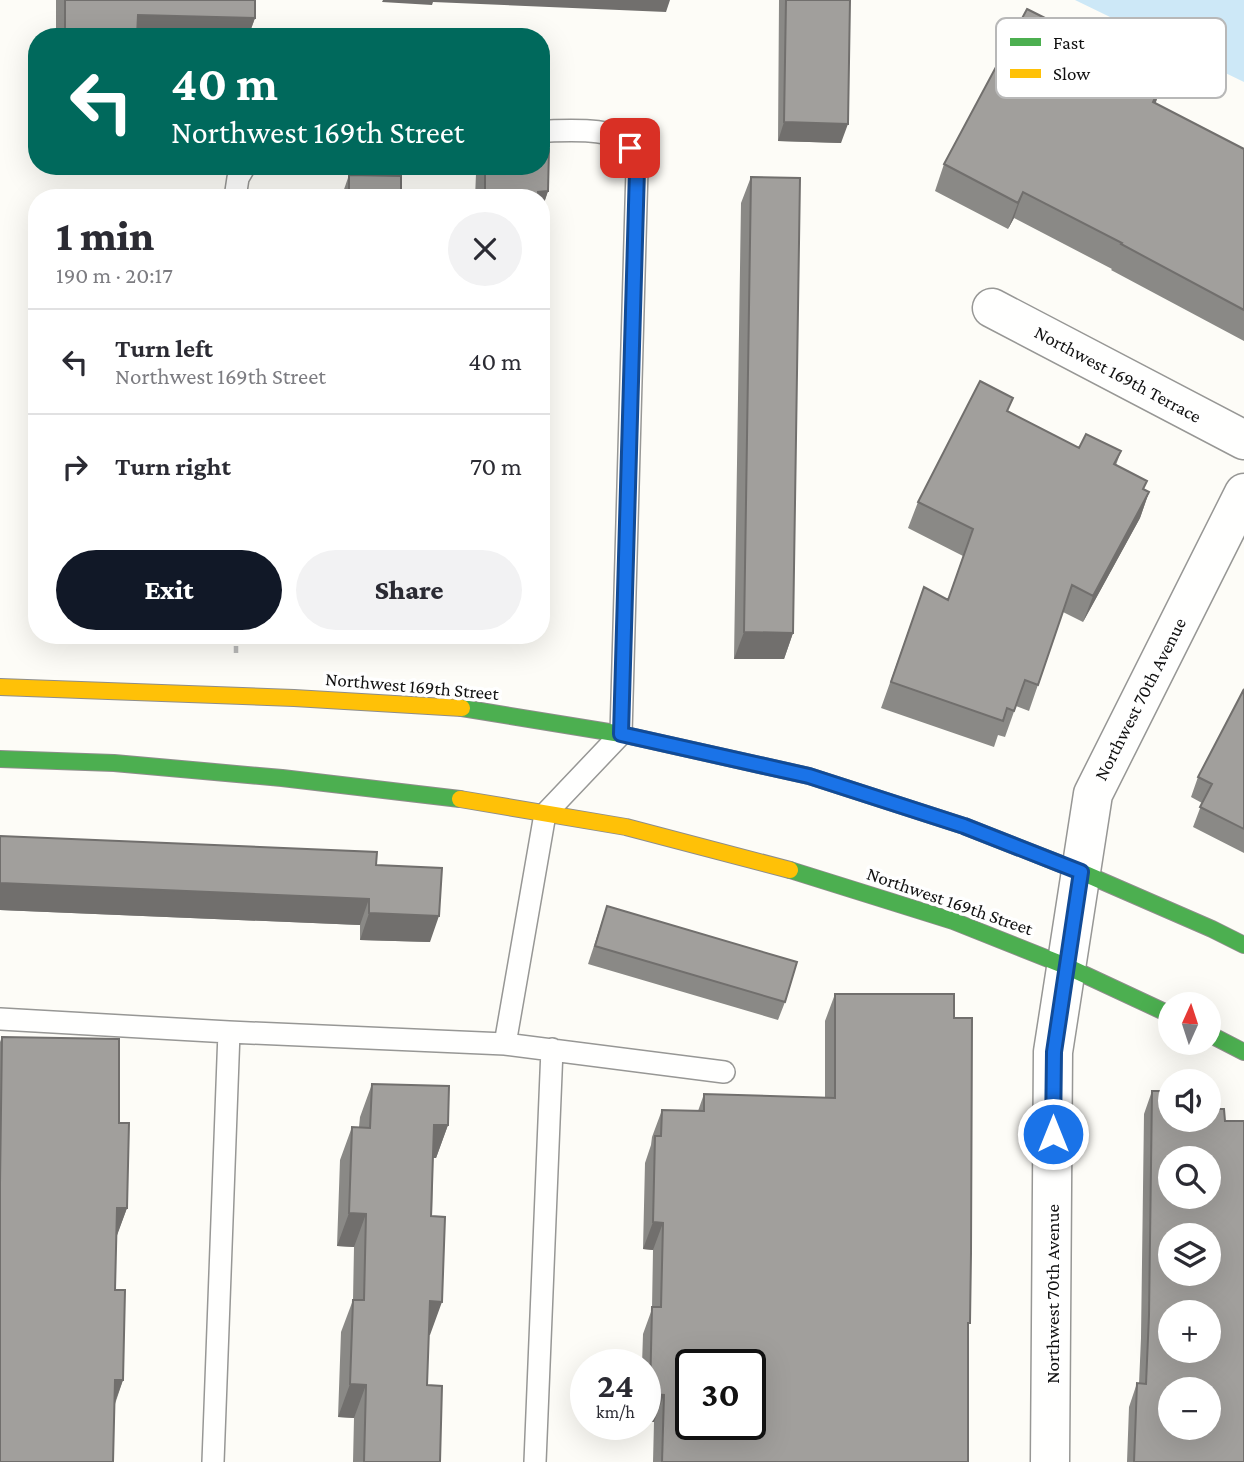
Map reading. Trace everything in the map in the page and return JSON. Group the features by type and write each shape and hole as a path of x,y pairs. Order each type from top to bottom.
{"street":[{"name":"Northwest 169th Terrace","path":"992,308 1244,440"},
{"name":"Northwest 70th Avenue","path":"1050,1462 1054,1052 1093,794 1244,493"},
{"name":"Northwest 169th Street","path":"0,687 294,698 465,708 621,734 809,776 964,826 1081,872 1244,945"},
{"name":"Northwest 169th Street","path":"0,759 114,764 282,778 453,798 626,827 794,870 953,921 1066,966 1158,1009"},
{"path":"1222,1041 1244,1052"}],"lane":[{"path":"505,1044 545,814 621,734 637,170 630,148 618,136 590,131 550,131"},
{"path":"0,1019 505,1044 724,1072"},
{"path":"213,1462 229,1032"},
{"path":"535,1462 552,1049"}],"water":[{"path":"1075,0 1244,0 1244,82 1226,73 1226,18 1112,18"}],"building":[{"path":"65,0 255,0 255,18 138,15 137,28 65,28"},
{"path":"786,0 850,0 848,124 784,122"},
{"path":"1027,9 1045,18 1022,18"},
{"path":"996,67 996,98 1155,98 1153,102 1244,149 1244,310 1023,192 1018,203 944,164"},
{"path":"349,175 401,176 401,189 349,189"},
{"path":"485,175 548,175 548,189 485,189"},
{"path":"751,177 800,178 793,633 744,632"},
{"path":"980,381 1013,398 1007,411 1079,448 1086,434 1121,451 1114,464 1147,481 1143,489 1149,492 1093,596 1072,585 1038,685 1025,680 1014,711 1007,708 1003,721 891,682 924,587 948,600 973,529 918,502"},
{"path":"1244,689 1244,829 1200,807 1212,784 1198,777"},
{"path":"0,836 377,852 376,865 442,868 439,916 369,913 369,899 0,883"},
{"path":"607,906 797,962 785,1002 595,946"},
{"path":"835,994 954,994 954,1018 972,1018 968,1462 662,1462 664,1395 661,1395 661,1349 651,1349 652,1307 661,1307 663,1223 653,1222 655,1136 661,1136 662,1110 704,1111 704,1094 835,1098"},
{"path":"2,1037 119,1039 119,1123 129,1123 127,1208 117,1208 115,1290 125,1290 123,1380 115,1380 113,1462 0,1462"},
{"path":"372,1084 449,1086 448,1125 434,1125 431,1216 445,1217 442,1302 430,1301 427,1385 442,1386 440,1462 364,1462 366,1385 350,1384 353,1300 364,1300 366,1214 349,1213 352,1127 370,1128"},
{"path":"1152,1091 1158,1091 1158,1132 1221,1132 1221,1109 1224,1109 1225,1121 1244,1121 1244,1462 1134,1462 1137,1383 1146,1384"}],"traffic: fast":[{"path":"462,708 621,734 809,776 964,826 1081,872 1244,945"},
{"path":"0,759 114,763 282,778 460,799"},
{"path":"790,870 953,921 1066,966 1158,1009"},
{"path":"1222,1041 1244,1052"}],"traffic: slow":[{"path":"0,687 294,698 462,708"},
{"path":"460,799 626,827 790,870"}],"route":[{"path":"630,148 637,170 621,734 809,776 964,826 1081,872 1054,1052 1053,1134"}]}
